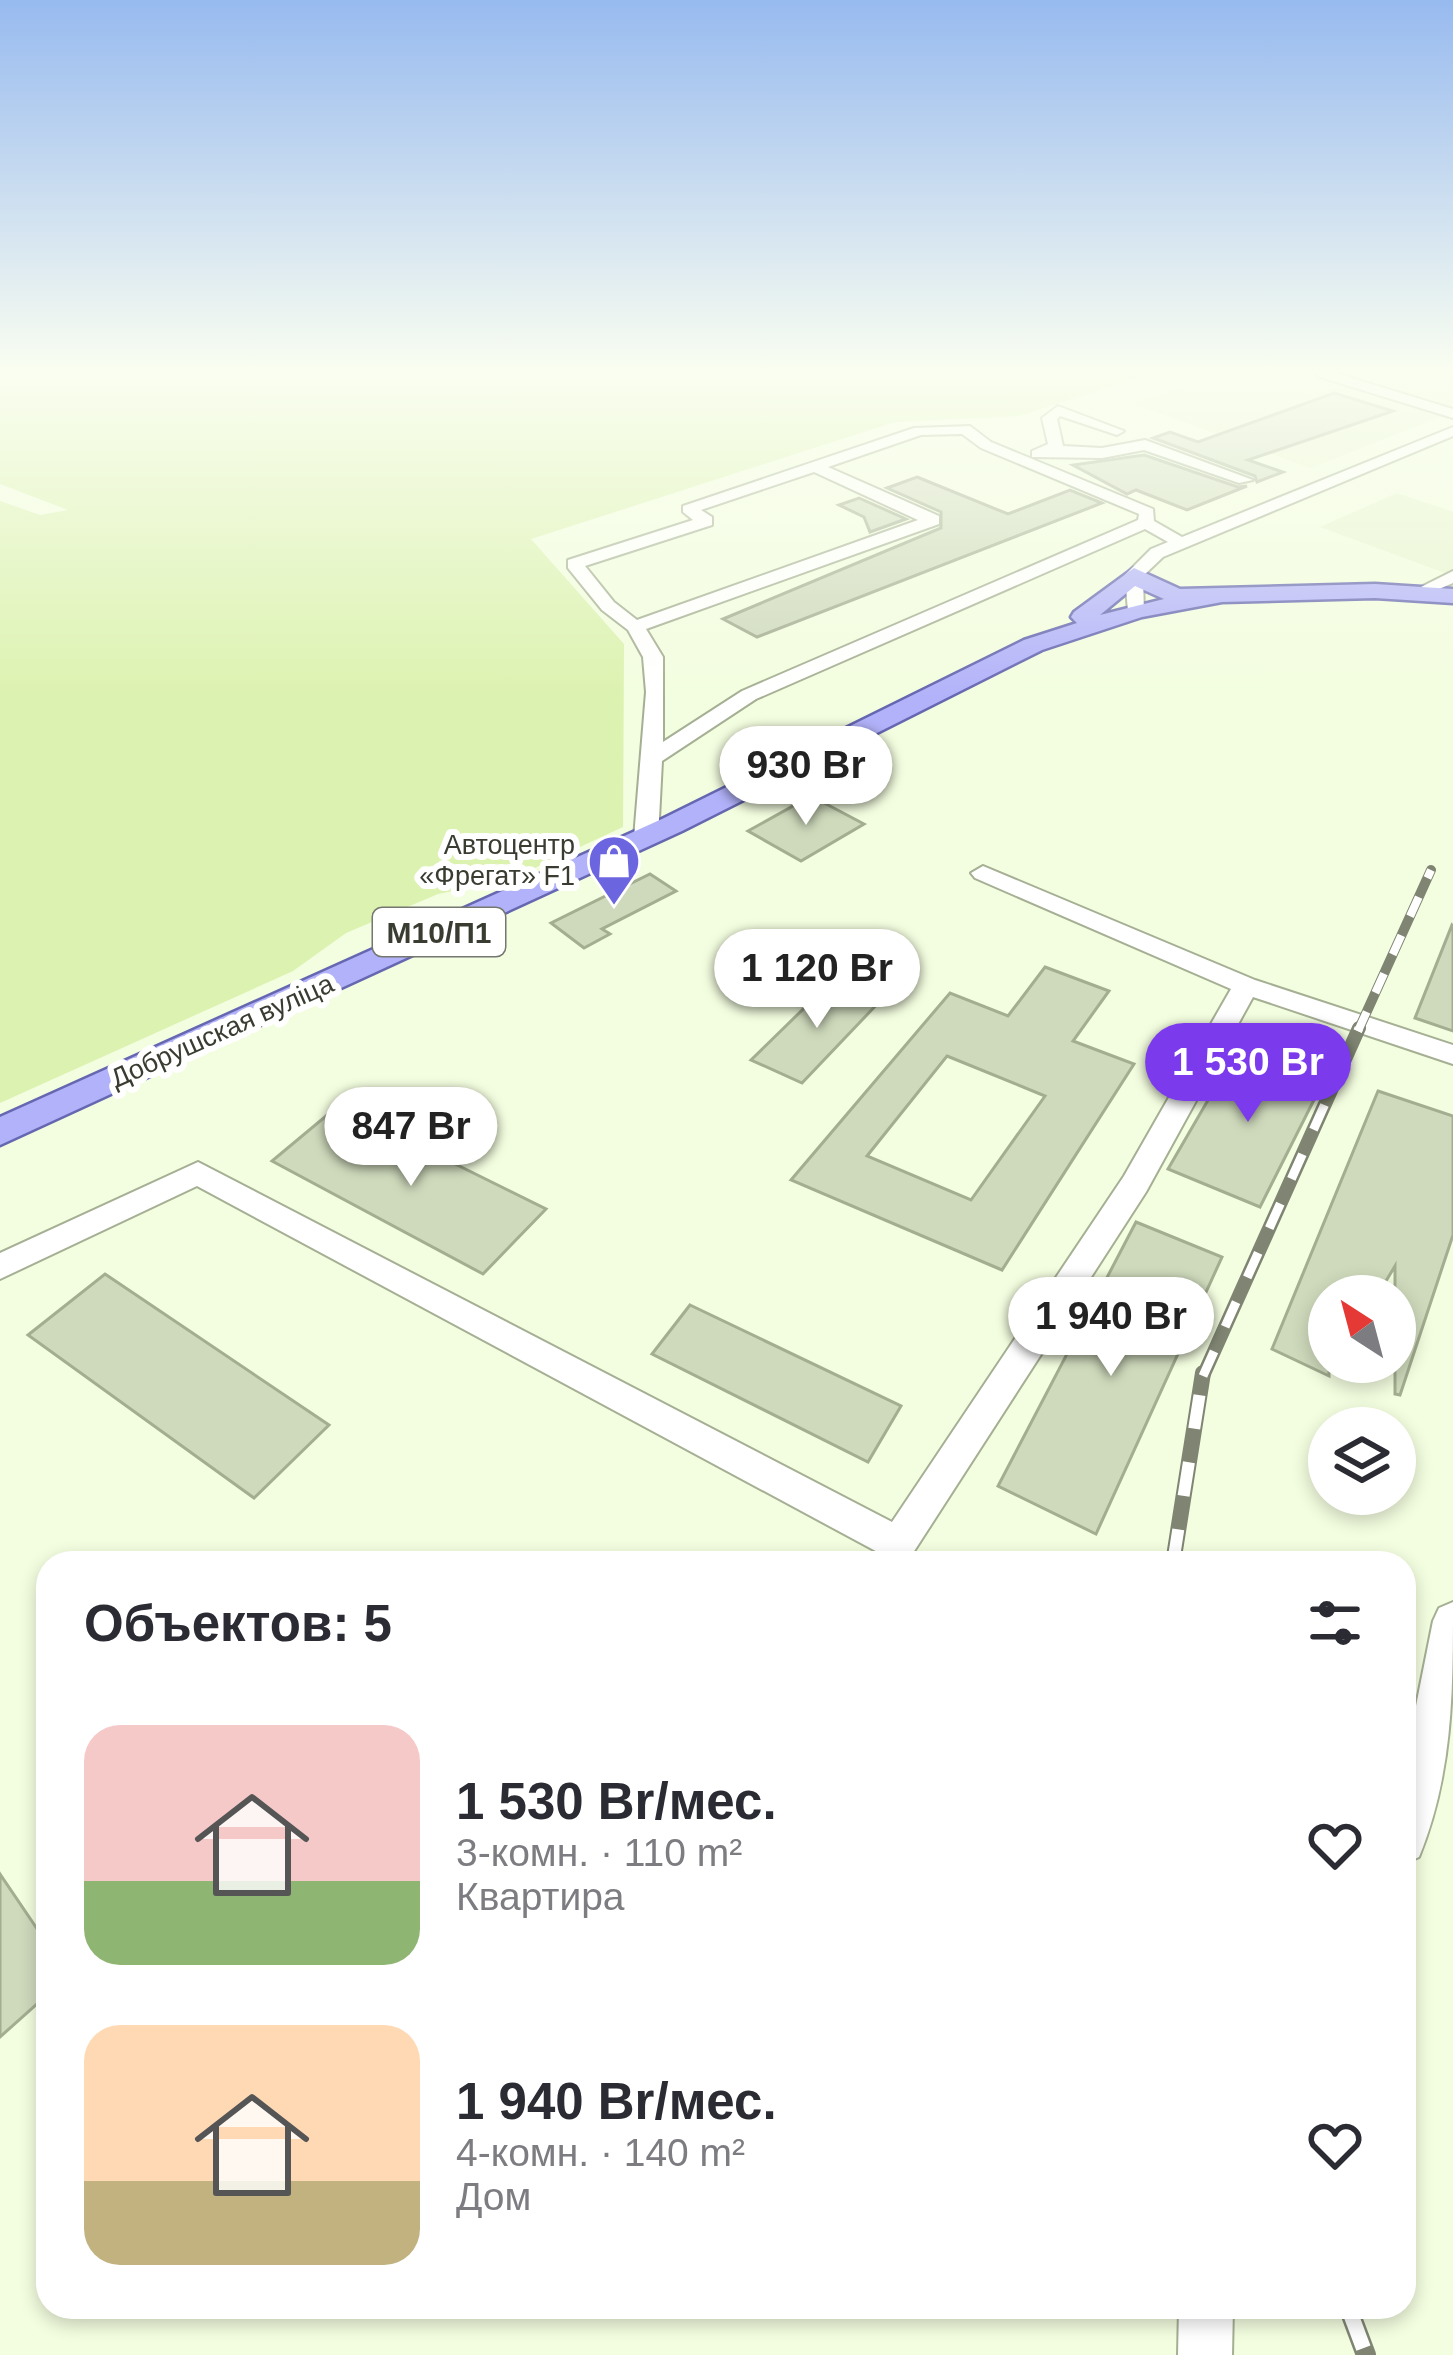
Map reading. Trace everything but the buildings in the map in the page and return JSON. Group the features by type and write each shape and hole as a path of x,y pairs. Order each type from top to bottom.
{"main road":[{"path":"1033,645 1114,596 1134,575 1157,590 1218,596"},
{"name":"М10/П1","path":"1138,610 1218,596 1453,596"},
{"name":"Добрушская вуліца","path":"0,1132 646,838 1033,645 1138,610"}],"street":[{"path":"646,838 653,757 652,657 635,627 608,606 574,564 706,520 688,509 786,477"},
{"path":"635,627 933,520 838,477"},
{"path":"1068,477 1147,512 1146,523"},
{"path":"1236,477 1245,480"},
{"path":"1138,610 1134,575 1142,564 1181,543 1342,477"},
{"path":"1146,523 1181,543"},
{"path":"653,757 749,695 1146,523"},
{"path":"1418,593 1453,576"},
{"path":"983,873 1246,986 1453,1055"},
{"path":"0,1267 198,1174 898,1544 1135,1184 1246,986"},
{"path":"1416,1808 1453,1621"},
{"path":"1205,2355 1206,2319"}],"shaded area":[{"path":"1397,493 1453,512 1453,576 1320,527"}],"green space":[{"path":"0,477 724,477 531,539 624,644 623,827 511,879 438,894 346,933 293,971 0,1103 0,501 40,515 68,510 0,484"}],"railway":[{"path":"1358,1031 1431,870"},
{"path":"1203,1376 1359,1028"},
{"path":"1175,1551 1203,1373"},
{"path":"1352,2319 1366,2355"}],"place":[{"name":"Автоцентр «Фрегат» F1","path":"614,907"}]}
